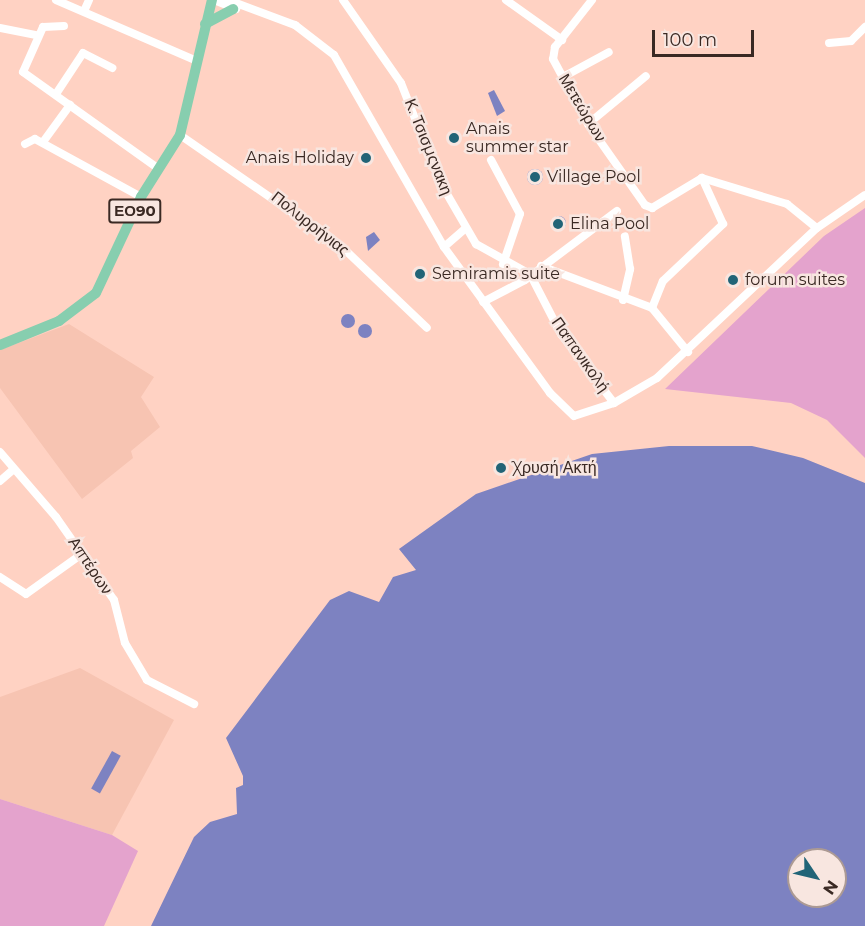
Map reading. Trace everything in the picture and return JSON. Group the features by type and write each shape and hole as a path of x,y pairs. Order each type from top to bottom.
{"main road":[{"name":"ΕΟ90","path":"0,345 59,321 89,301 141,197 180,135 205,25 213,0"},
{"path":"205,25 231,4"}],"street":[{"path":"56,0 85,9 135,38 197,61"},
{"path":"85,9 89,0"},
{"path":"213,0 254,10 304,29 334,56 444,247 566,412 583,416 614,403 688,352 817,228 865,195"},
{"name":"Κ. Τσισμςνακη","path":"344,0 401,83 440,182 466,228 503,264 530,274"},
{"path":"506,0 562,40"},
{"name":"Μετεώρων","path":"592,0 553,53 588,124 647,206 702,178"},
{"path":"64,26 43,27 36,35 23,72 159,170"},
{"path":"829,43 851,41 865,27"},
{"path":"0,28 36,35"},
{"path":"563,77 609,52"},
{"path":"56,94 83,53 112,68"},
{"path":"588,124 646,76"},
{"path":"43,142 70,105"},
{"name":"Πολυρρήνιας","path":"180,135 342,247 427,328"},
{"path":"25,144 35,139 43,142 141,197"},
{"path":"491,160 520,214 503,264"},
{"path":"702,178 787,204 817,228"},
{"path":"652,308 663,281 723,224 702,178"},
{"path":"483,302 513,288 617,211"},
{"path":"444,247 466,228"},
{"path":"623,300 630,269 625,236"},
{"path":"541,267 623,300 652,308 688,352"},
{"name":"Παπανικολή","path":"530,274 561,334 614,403"},
{"name":"Απτέρων","path":"0,452 83,553 114,600 125,643 146,679 194,704"},
{"path":"0,481 14,468"},
{"path":"0,577 9,578 26,594 83,553"}],"shaded area":[{"path":"865,208 865,458 827,420 791,403 665,389 824,236"},
{"path":"69,324 154,377 141,397 160,427 131,451 133,458 82,499 0,388 0,350"},
{"path":"80,668 174,720 112,835 0,799 0,697"},
{"path":"0,799 112,835 138,851 104,926 0,926"}],"water":[{"path":"494,90 505,111 497,116 488,93"},
{"name":"Village Pool","path":"532,169 538,169 543,177 541,183 532,185 527,180 527,174"},
{"name":"Elina Pool","path":"559,216 564,218 566,223 564,228 559,230 554,228 552,223 554,218"},
{"path":"374,232 380,240 368,251 366,237"},
{"path":"348,314 353,316 355,321 353,326 348,328 343,326 341,321 343,316"},
{"path":"362,324 368,324 372,331 368,338 362,338 358,334 358,328"},
{"path":"669,446 752,446 803,458 865,483 865,926 151,926 194,837 210,822 237,814 236,788 243,785 243,776 226,738 330,600 349,591 379,602 393,577 416,570 399,549 476,494 592,454"},
{"path":"112,751 121,756 100,793 91,789"}],"place":[{"name":"Anais summer star","path":"454,138"},
{"name":"Anais Holiday","path":"366,158"},
{"name":"Village Pool","path":"535,177"},
{"name":"Elina Pool","path":"558,224"},
{"name":"Semiramis suite","path":"420,274"},
{"name":"forum suites","path":"733,280"},
{"name":"Χρυσή Ακτή","path":"501,468"}]}
